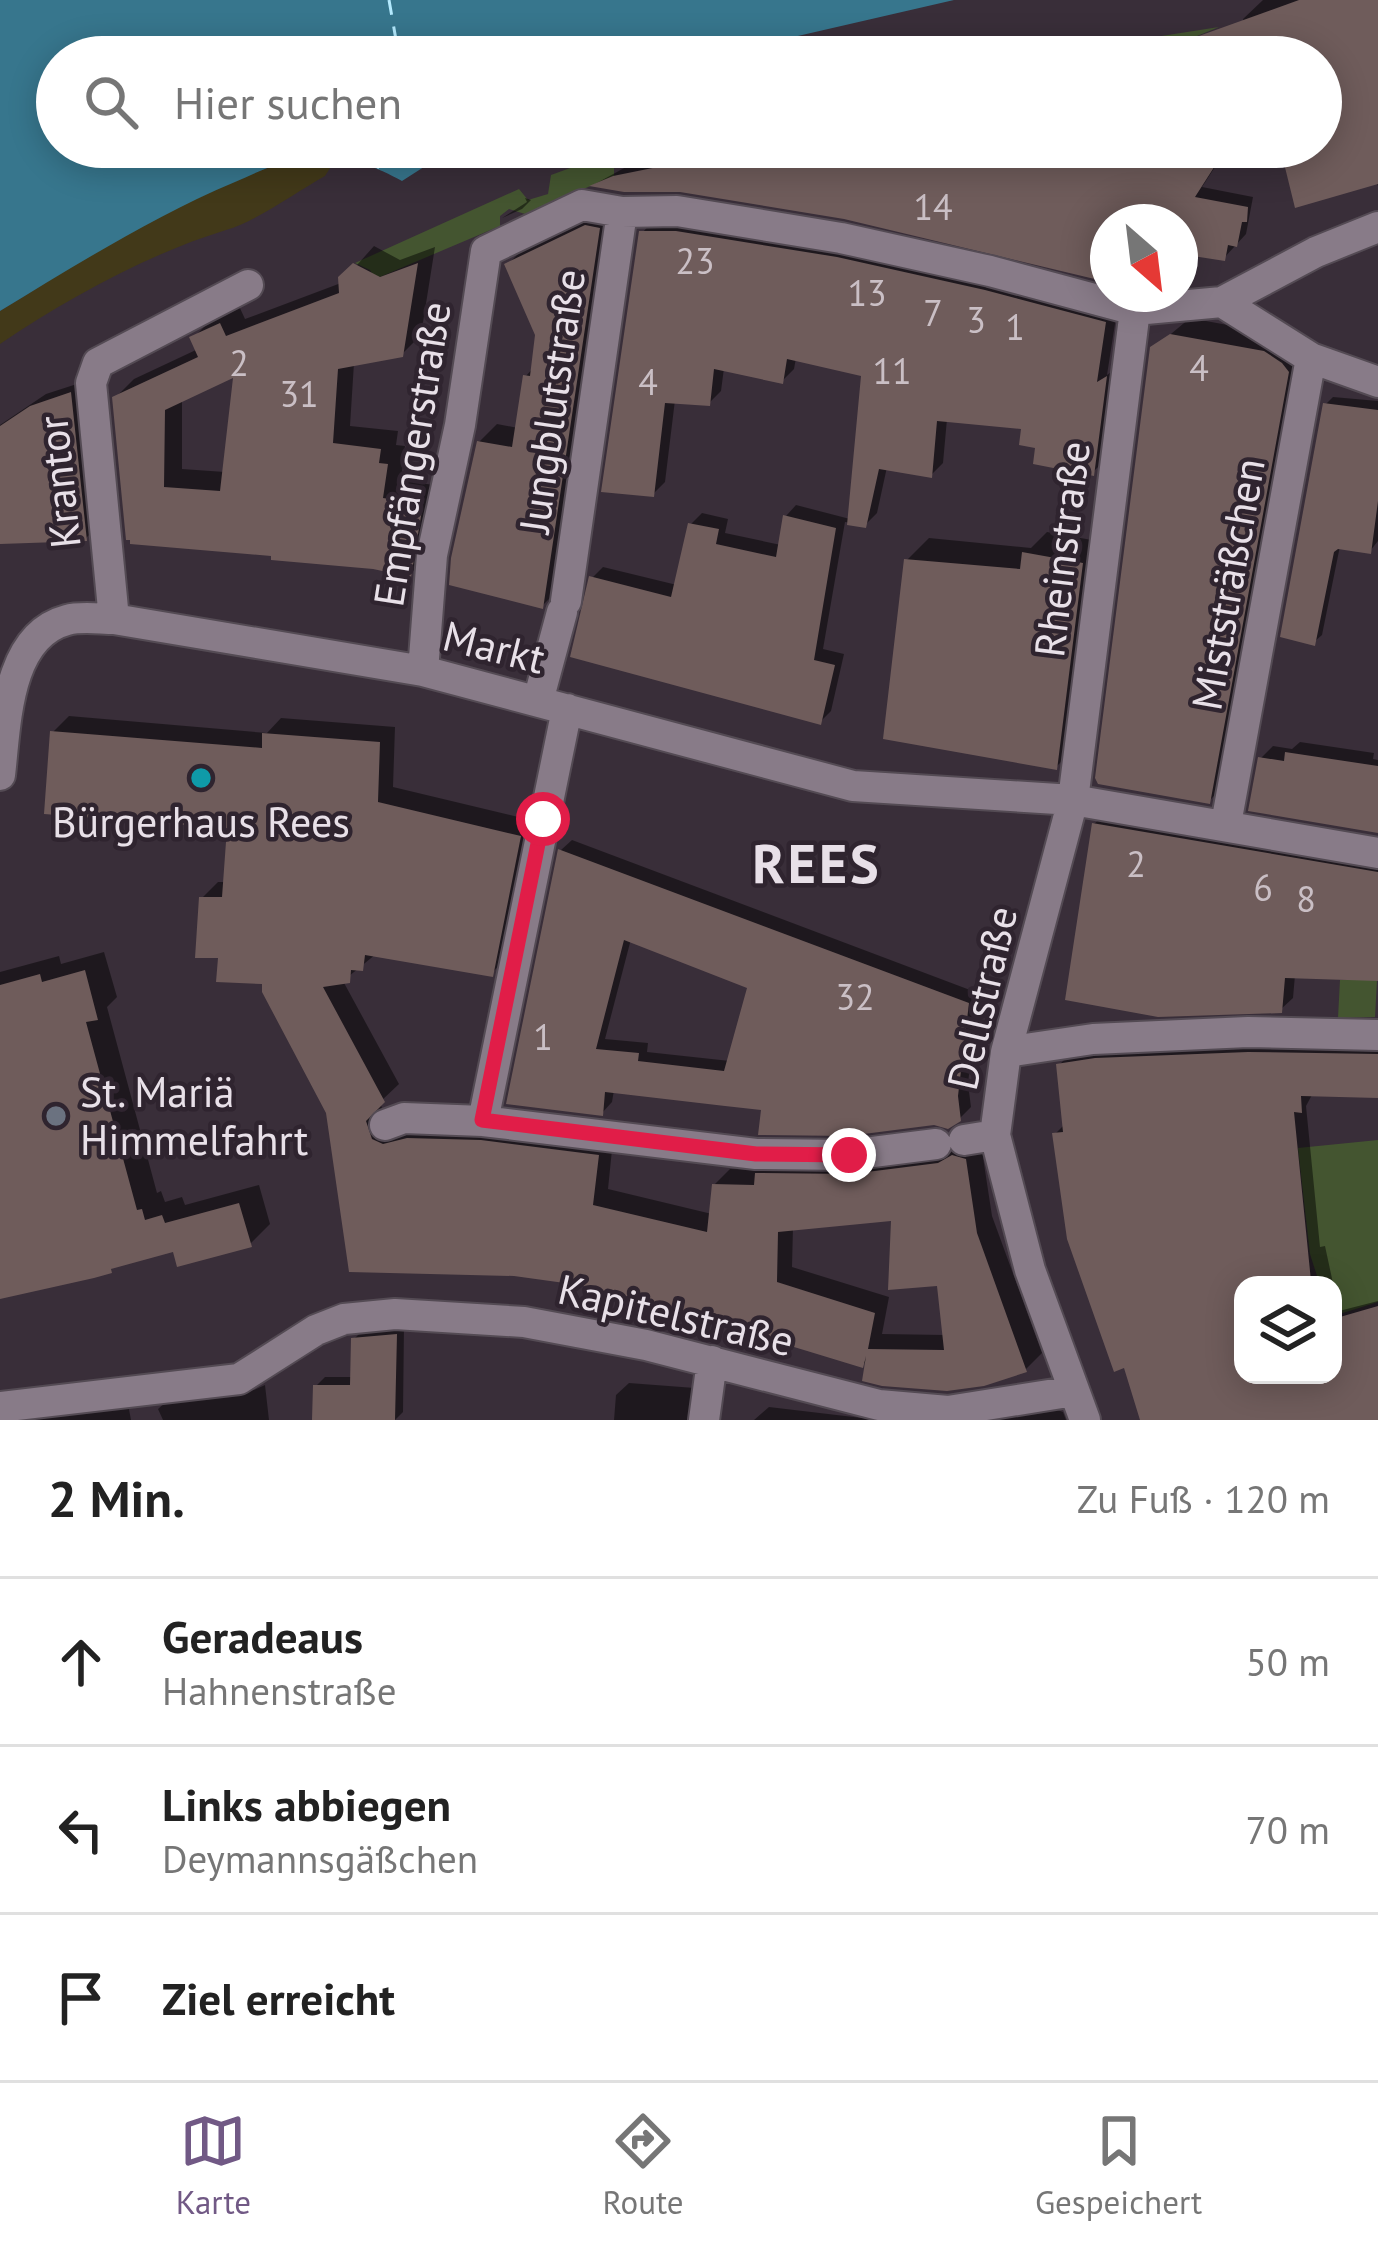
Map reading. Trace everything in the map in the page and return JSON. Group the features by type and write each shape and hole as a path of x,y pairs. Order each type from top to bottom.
{"street":[{"name":"Empfängerstraße","path":"423,671 432,555 460,425 486,251 582,205 622,212"},
{"path":"622,212 677,211 841,238 1090,298"},
{"name":"Jungblutstraße","path":"482,1120 553,705 622,212"},
{"path":"1198,304 1222,302 1316,252 1378,227"},
{"name":"Krantor","path":"114,620 91,383 98,364 248,285"},
{"path":"1222,302 1311,358 1378,382"},
{"name":"Rheinstraße","path":"1073,800 1135,312"},
{"name":"Miststräßchen","path":"1226,824 1311,358"},
{"name":"Markt","path":"0,775 11,681 39,635 68,620 114,620 423,671 853,786 1073,800 1378,853"},
{"name":"Dellstraße","path":"1073,800 1006,1052 995,1136 1030,1270 1079,1406"},
{"path":"1006,1052 1093,1040 1248,1032 1378,1035"},
{"path":"385,1125 404,1118 482,1120 756,1154 849,1155 995,1136"},
{"name":"Kapitelstraße","path":"0,1407 239,1379 316,1330 344,1319 394,1314 524,1322 712,1361 879,1406 948,1411 1079,1406"},
{"path":"704,1420 712,1361"}],"green space":[{"path":"1219,27 1197,36 1162,36"},
{"path":"570,168 614,168 614,176 525,214 509,209 500,216 500,226 375,279 370,270 355,263 519,189 528,200 548,194 551,175"},
{"path":"1340,980 1377,980 1375,1017 1338,1018"},
{"path":"1378,1140 1378,1302 1342,1313 1342,1276 1317,1276 1310,1254 1298,1148"}],"sand":[{"path":"270,168 330,168 325,176 276,206 109,279 0,344 0,311 113,241"}],"water":[{"path":"0,0 954,0 797,36 36,36 36,168 268,168 144,226 0,311"},
{"path":"374,168 422,168 402,181"}],"building":[{"path":"1299,0 1378,0 1378,184 1295,208 1285,168 1342,168 1342,36 1199,36"},
{"path":"653,168 1214,168 1195,197 1248,207 1237,247 1228,245 1225,261 1198,257 1198,204 1090,204 1090,278 844,219 680,192 624,192 589,186"},
{"path":"585,225 600,228 543,609 449,585 451,558 477,441 512,447 523,375 530,376 535,335 504,264"},
{"path":"639,231 676,231 837,257 1106,322 1097,382 1107,376 1094,476 1033,464 1035,448 1019,445 1021,429 937,421 932,478 879,469 866,528 847,525 861,376 787,359 783,384 714,369 710,406 665,403 654,497 601,492"},
{"path":"353,263 380,277 418,263 403,357 338,369 333,443 381,449 379,463 388,464 383,498 423,504 411,577 271,560 271,556 130,544 112,397 198,357 189,337 220,323 226,336 339,293 338,277","holes":["233,378 220,491 164,487 165,410"]},
{"path":"1170,334 1264,351 1289,372 1210,804 1098,784 1095,778 1150,347"},
{"path":"71,392 87,541 0,544 0,426 30,406"},
{"path":"1323,403 1378,410 1378,501 1371,554 1334,552 1315,646 1280,637"},
{"path":"783,515 836,528 814,660 835,665 821,725 570,657 589,576 671,597 688,523 719,529 716,544 776,557"},
{"path":"1022,552 1083,563 1057,770 883,739 904,559 1020,569"},
{"path":"50,731 262,748 262,733 380,742 378,802 521,836 493,977 365,955 363,971 351,970 350,983 323,987 385,1102 366,1121 372,1139 383,1144 407,1138 481,1140 599,1155 593,1205 707,1232 712,1184 754,1185 755,1173 851,1174 938,1163 952,1155 966,1159 977,1233 1027,1372 984,1386 947,1391 882,1386 862,1381 866,1356 863,1368 579,1285 514,1276 349,1272 326,1113 262,984 216,982 218,958 195,958 199,897 222,897 227,828 44,814","holes":["891,1221 888,1290 937,1286 944,1350 868,1349 875,1313 777,1282 778,1232"]},
{"path":"1285,752 1378,766 1378,833 1248,811 1258,757 1284,761"},
{"path":"1092,823 1378,872 1378,981 1285,978 1282,1013 1158,1017 1065,1000"},
{"path":"558,849 969,1003 958,1096 961,1121 948,1129 934,1125 848,1136 758,1135 761,1110 605,1092 603,1116 506,1104","holes":["624,940 747,988 724,1071 638,1061 639,1053 596,1049"]},
{"name":"St. Mariä Himmelfahrt","path":"85,970 98,1020 86,1022 137,1210 142,1209 145,1220 162,1215 165,1223 239,1203 252,1247 177,1267 173,1252 94,1278 0,1299 0,985 40,974 42,982"},
{"path":"1248,1052 1378,1054 1378,1098 1301,1096 1302,1113 1294,1112 1310,1276 1234,1276 1234,1384 1342,1384 1342,1316 1378,1306 1378,1420 1140,1420 1124,1368 1114,1372 1067,1239 1052,1133 1063,1132 1056,1064"},
{"path":"397,1334 395,1420 312,1420 313,1385 350,1385 351,1338"}],"ferry route":[{"path":"389,0 395,36"}],"place":[{"name":"Bürgerhaus Rees","path":"201,778"},
{"name":"St. Mariä Himmelfahrt","path":"56,1116"}],"district":[{"name":"REES","path":"817,864"}],"route":[{"path":"543,819 482,1120 756,1154 849,1155"}]}
